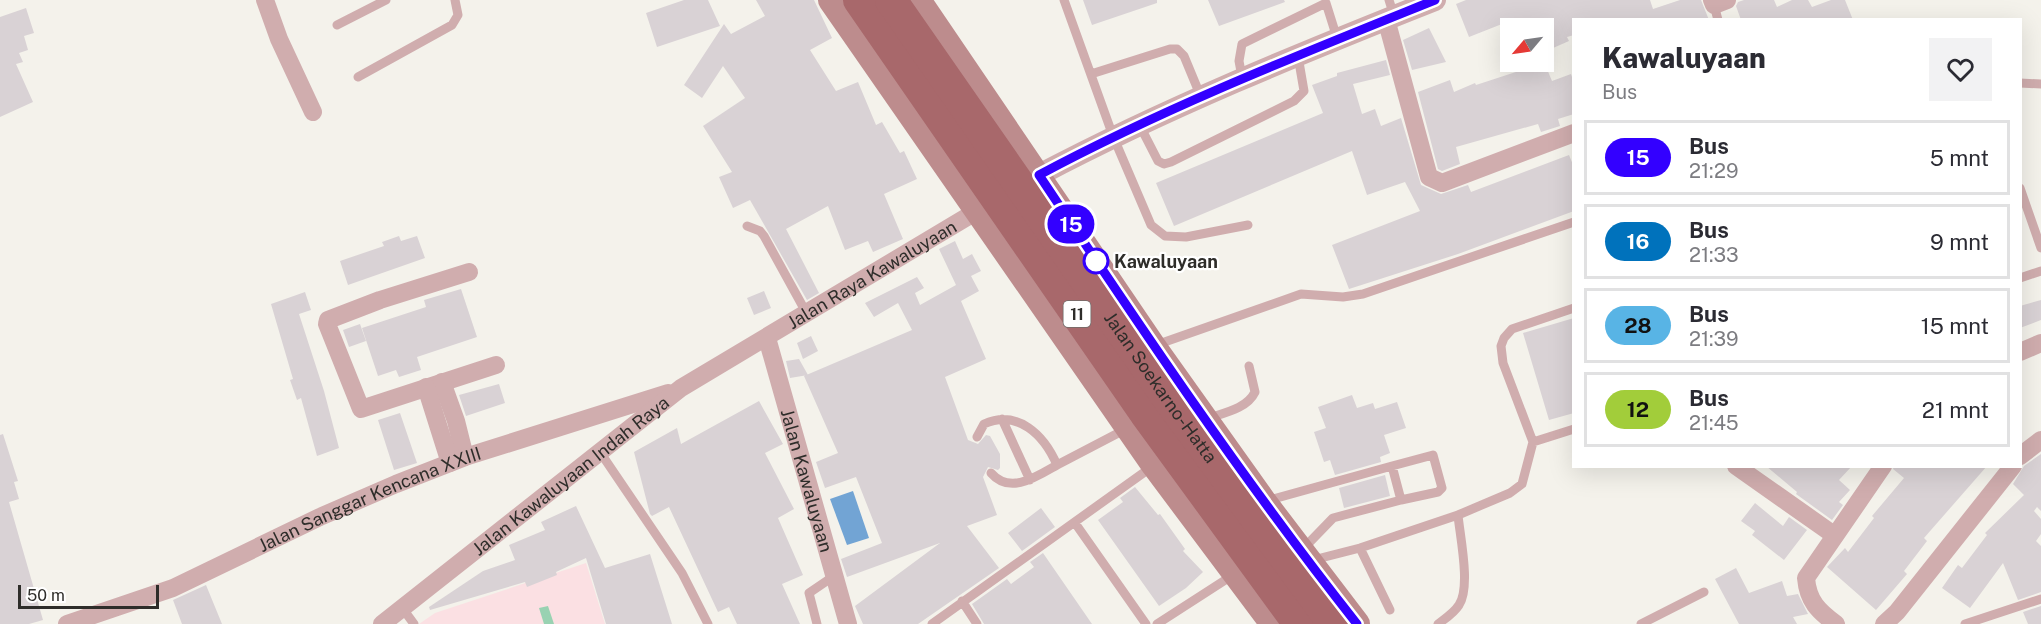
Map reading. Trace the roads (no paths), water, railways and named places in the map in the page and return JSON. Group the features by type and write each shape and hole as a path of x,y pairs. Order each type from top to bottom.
{"highway":[{"name":"Jalan Soekarno-Hatta","path":"859,0 1145,413 1299,624"},
{"name":"Jalan Soekarno-Hatta","path":"902,3 1172,404 1334,624"},
{"path":"902,3 945,41"}],"main road":[{"path":"831,0 1128,428 1273,624"},
{"name":"Jalan Soekarno-Hatta","path":"945,41 1039,175 1153,346 1304,557 1357,624"}],"street":[{"path":"265,0 279,39 313,112"},
{"path":"1039,175 1139,124 1337,40 1399,9 1435,0"},
{"path":"1399,9 1429,177 1434,181 1442,183 1572,134"},
{"name":"Jalan Raya Kawaluyaan","path":"767,338 977,211"},
{"path":"470,272 380,300 327,322 359,408 365,409 496,365"},
{"name":"Jalan Kawaluyaan Indah Raya","path":"382,624 681,388 767,338"},
{"name":"Jalan Kawaluyaan","path":"767,338 848,624"},
{"path":"434,384 456,421 458,460"},
{"name":"Jalan Sanggar Kencana XXIII","path":"67,624 172,588 322,516 458,460 681,388"},
{"path":"2022,455 2041,440"},
{"path":"1739,468 1834,535"},
{"path":"1836,624 1819,612 1812,602 1806,578 1882,468"},
{"path":"1884,624 1897,612 2011,468"}],"lane":[{"path":"337,26 386,0"},
{"path":"357,77 452,25 458,15 455,0"},
{"path":"1064,0 1113,136 1151,225 1166,236 1186,237 1248,225"},
{"path":"1243,80 1239,61 1242,44 1326,2 1337,40"},
{"path":"1091,74 1177,49 1184,56 1201,97"},
{"path":"1139,124 1158,160 1164,164 1171,162 1294,101 1305,91 1298,56"},
{"path":"2022,82 2041,84"},
{"path":"2022,194 2041,248"},
{"path":"1153,346 1301,294 1343,297 1363,294 1572,223"},
{"path":"747,226 760,231 764,236 807,314"},
{"path":"2022,277 2041,271"},
{"path":"1304,557 1360,548 1458,515 1510,493 1522,484 1533,442 1503,363 1501,346 1504,338 1512,329 1572,309"},
{"path":"1205,419 1242,406 1252,399 1255,392 1249,366"},
{"path":"977,437 984,424 1002,419 1013,419 1023,423 1046,446 1057,465"},
{"path":"1002,419 1030,480"},
{"path":"991,473 999,482 1011,484 1030,480 1128,428"},
{"path":"1533,442 1572,430"},
{"path":"600,452 682,573 708,624"},
{"path":"1264,502 1431,453 1442,488 1333,518 1304,557"},
{"path":"932,624 1155,465"},
{"path":"1392,466 1401,500"},
{"path":"1438,624 1454,613 1461,603 1464,578 1458,515"},
{"path":"1075,523 1146,624"},
{"path":"1360,548 1390,610"},
{"path":"1157,624 1234,574"},
{"path":"817,624 809,593 834,576"},
{"path":"1641,624 1704,592"},
{"path":"1965,624 2041,599"},
{"path":"962,601 977,624"},
{"path":"403,609 414,624"}],"water":[{"path":"853,491 869,538 847,545 830,499"}],"place":[{"name":"Kawaluyaan","path":"1096,261"}]}
